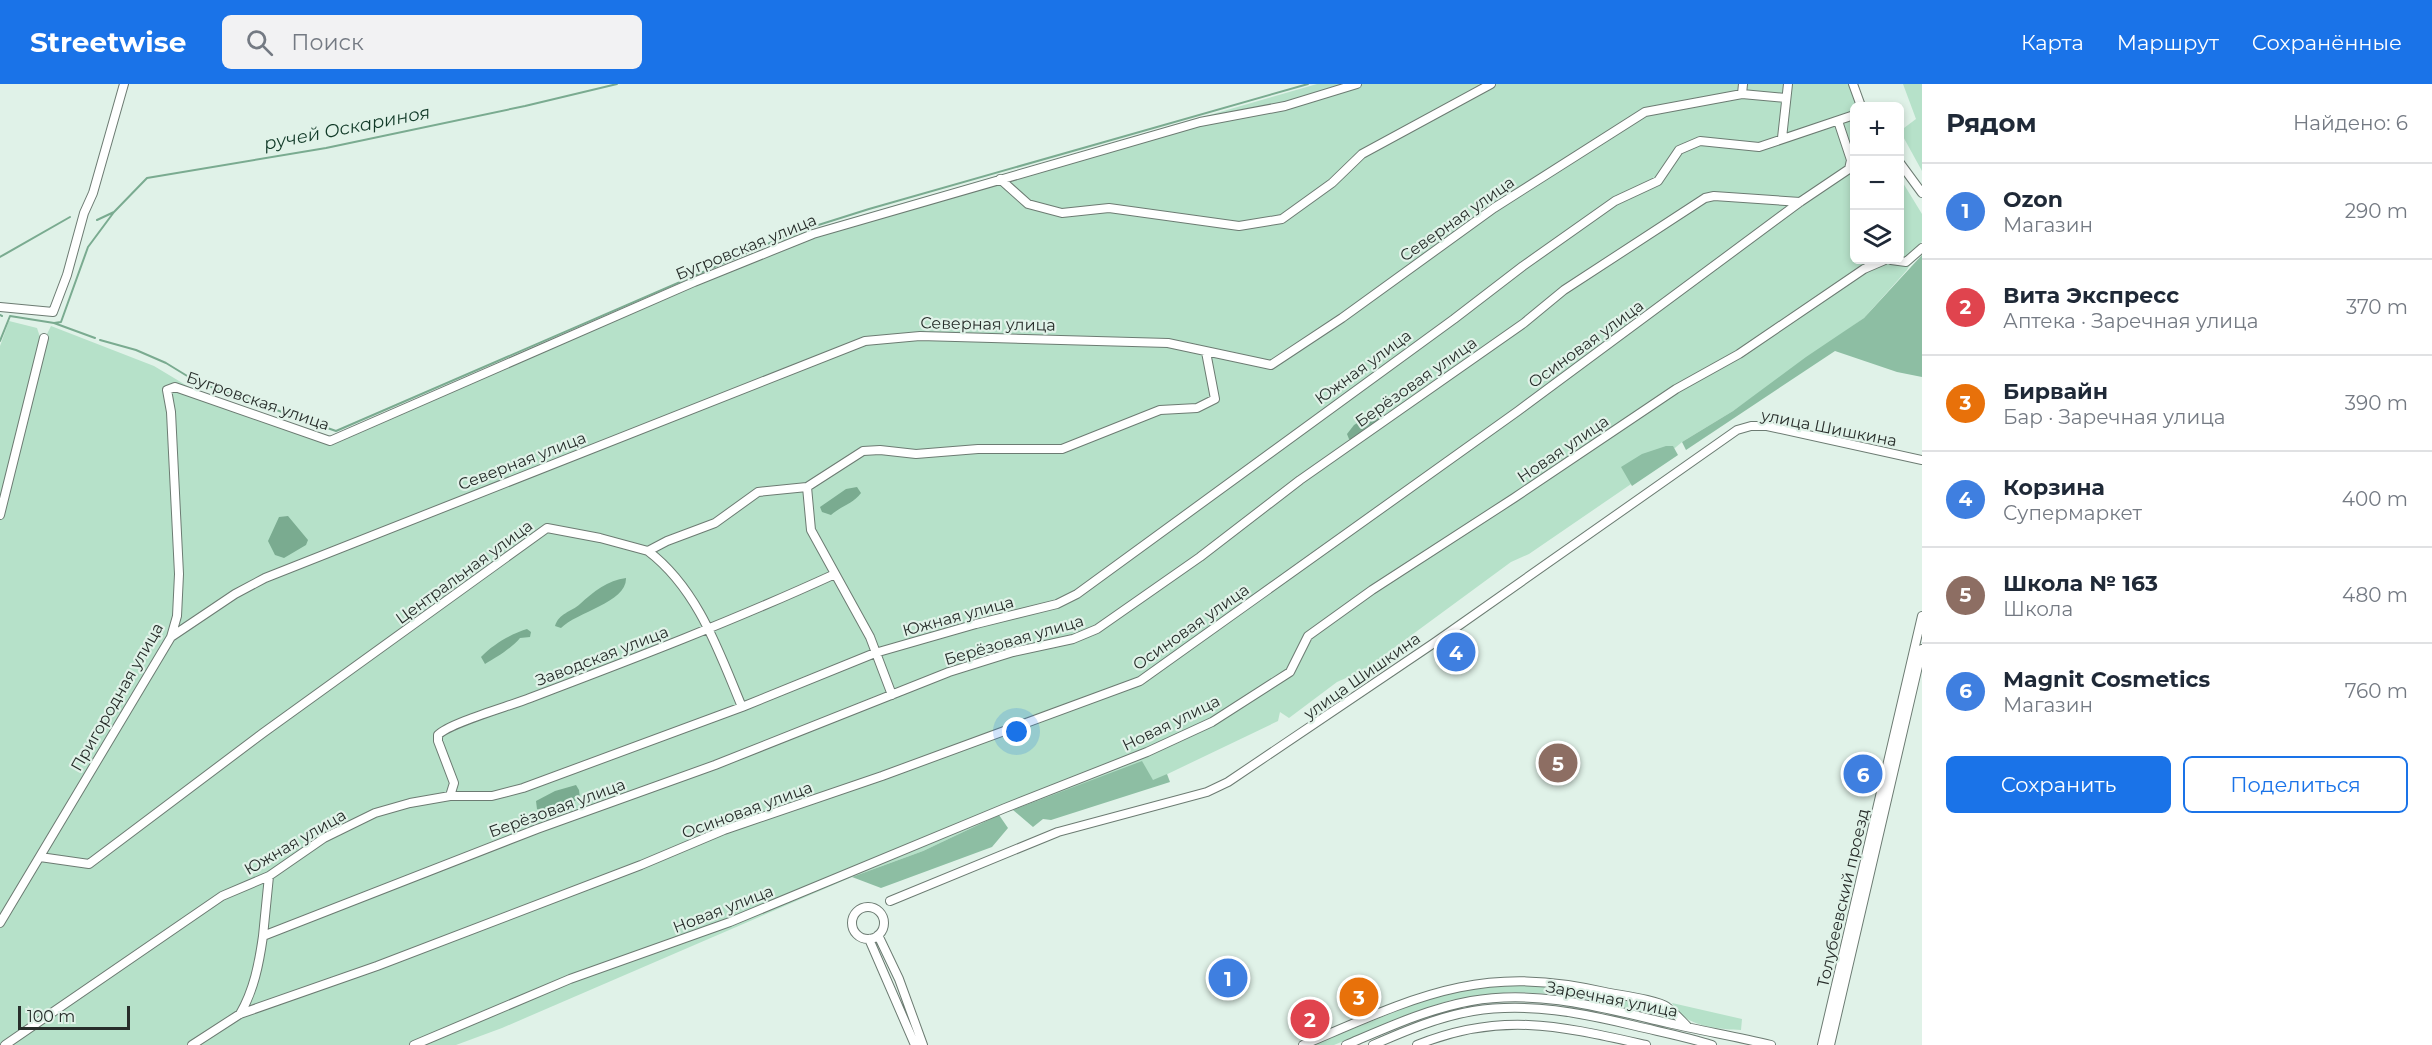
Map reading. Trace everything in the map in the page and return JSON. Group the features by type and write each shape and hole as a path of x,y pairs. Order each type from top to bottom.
{"street":[{"path":"0,307 53,312 67,275 84,213 93,193 124,84"},
{"name":"Бугровская улица","path":"167,390 175,387 330,441 694,282 813,234 1200,122 1285,106 1357,84"},
{"path":"1000,179 1028,204 1062,213 1109,208 1239,226 1282,219 1332,183 1362,154 1491,84"},
{"path":"1743,84 1743,94"},
{"path":"1782,138 1788,84"},
{"path":"1853,84 1860,102"},
{"name":"Северная улица","path":"171,637 235,594 265,578 865,341 920,336 1121,340 1168,343 1270,365 1342,318 1494,208 1645,112 1743,94 1785,98"},
{"name":"Южная улица","path":"5,1045 222,896 269,876 324,838 375,813 410,803 450,796 492,796 523,788 742,707 875,653 975,624 1057,604 1077,594 1578,227 1615,201 1658,181 1679,150 1690,143 1700,141 1759,147 1850,116"},
{"name":"Осиновая улица","path":"192,1045 240,1014 388,962 724,830 882,776 1140,681 1508,418 1800,202 1849,169 1851,160 1838,121"},
{"path":"1904,170 1922,193"},
{"name":"Берёзовая улица","path":"262,936 537,830 715,765 843,712 949,672 1013,652 1073,639 1096,629 1200,558 1299,480 1524,323 1564,290 1705,198 1714,196 1800,202"},
{"path":"1904,262 1922,248"},
{"name":"Новая улица","path":"414,1045 570,979 730,922 1147,752 1212,722 1290,672 1308,636 1372,590 1676,389 1738,354 1864,269 1876,264"},
{"path":"0,515 44,338"},
{"path":"742,707 710,630 683,586 662,562 648,551 667,541 715,523 758,492 807,488 863,452 880,450 916,454 978,449 1062,449 1160,410 1197,408 1215,399 1206,352"},
{"name":"Пригородная улица","path":"0,923 171,637 177,616 179,573 171,412 167,390"},
{"name":"улица Шишкина","path":"890,902 1058,832 1207,792 1228,782 1434,643 1737,430 1751,426 1767,426 1922,460"},
{"path":"807,488 811,530 850,599 892,695"},
{"name":"Центральная улица","path":"40,857 89,864 263,733 548,528 600,538 648,551"},
{"name":"Заводская улица","path":"450,796 454,783 438,741 438,735 442,731 710,630 836,574"},
{"name":"Толубеевский проезд","path":"1822,1045 1922,616"},
{"name":"Толубеевский проезд","path":"1830,1045 1922,649"},
{"path":"240,1014 250,998 258,969 269,876"},
{"path":"862,908 873,908 882,915 884,925 878,935 869,939 859,936 853,927 854,916 862,908"},
{"path":"878,935 899,979 923,1045"},
{"path":"869,939 915,1045"},
{"path":"1303,1045 1428,994 1475,983 1500,981 1557,982 1666,1006 1688,1027"},
{"name":"Заречная улица","path":"1346,1045 1432,1011 1470,1001 1511,997 1581,1003 1771,1045"},
{"name":"Заречная улица","path":"1373,1045 1436,1020 1472,1011 1512,1007 1579,1013 1712,1045"},
{"path":"1418,1045 1457,1031 1513,1023 1553,1025 1646,1045"}],"shaded area":[{"path":"1317,84 1851,84 1862,102 1850,102 1850,264 1904,264 1904,185 1922,214 1922,241 1907,270 1864,318 1733,411 1682,442 1637,480 1529,554 1511,562 1364,670 1337,682 1289,718 1280,712 1278,721 1153,781 1142,762 999,815 923,851 852,877 502,1028 456,1045 0,1045 0,346 9,321 37,328 40,337 45,338 51,326 154,366 194,390 330,438 796,234"},
{"path":"1903,84 1922,84 1922,171 1904,138 1904,128 1916,119"},
{"path":"1922,255 1922,377 1897,372 1835,351 1686,450 1682,442 1733,411 1864,318"},
{"path":"1380,409 1383,418 1352,440 1349,439 1347,434 1354,425"},
{"path":"1673,446 1678,455 1632,486 1621,467 1642,454"},
{"path":"857,487 861,493 854,500 831,515 822,512 820,507 846,489"},
{"path":"288,516 308,540 306,545 284,558 275,555 268,541 279,517"},
{"path":"626,578 619,594 561,628 555,626 562,615 577,607 596,591 613,581"},
{"path":"527,629 531,632 530,637 520,638 509,649 485,664 481,657 491,648"},
{"path":"1142,761 1153,780 1167,774 1170,782 1051,820 1043,819 1033,827 1013,810"},
{"path":"576,785 580,798 553,810 537,809 536,801 555,791"},
{"path":"999,815 1008,828 992,847 881,888 852,877 923,851"},
{"path":"1511,984 1581,989 1662,1009 1673,1018 1582,998 1511,992 1451,1000 1409,1014 1334,1045 1313,1045 1429,998 1468,988"},
{"path":"1672,1003 1742,1019 1741,1030 1722,1029 1693,1022 1677,1011"}],"waterway":[{"name":"ручей Оскариноя","path":"97,220 114,212 147,178 326,148 617,84"},
{"path":"100,340 136,350 166,363 197,382 336,431 793,233 869,209 1308,84"},
{"path":"95,338 54,323 61,322 88,247 114,212"},
{"name":"ручей Оскариноя","path":"0,257 70,217"},
{"path":"0,341 10,316 54,323"}],"place":[{"name":"Корзина","path":"1456,652"},
{"name":"Школа № 163","path":"1558,763"},
{"name":"Magnit Cosmetics","path":"1863,774"},
{"name":"Ozon","path":"1228,978"},
{"name":"Бирвайн","path":"1359,997"},
{"name":"Вита Экспресс","path":"1310,1019"}]}
